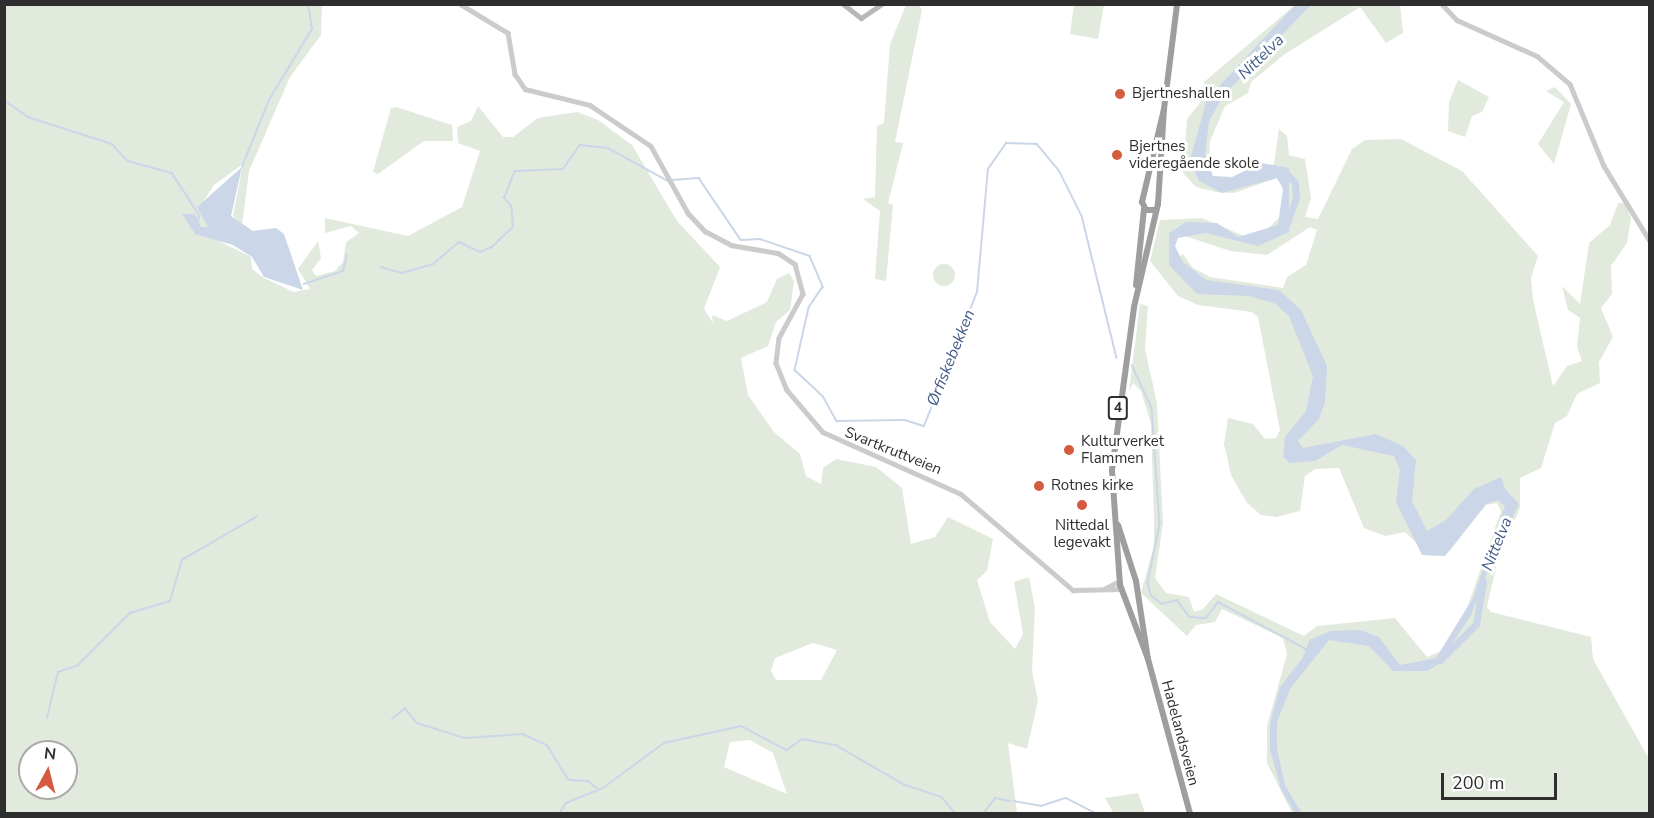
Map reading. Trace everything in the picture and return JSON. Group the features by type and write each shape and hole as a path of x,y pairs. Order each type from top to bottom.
{"highway":[{"name":"4","path":"1134,307 1154,210 1177,4"},
{"name":"4","path":"1123,590 1114,509 1114,444 1134,307 1144,198 1164,109"},
{"path":"1144,198 1155,198"},
{"path":"1144,209 1154,210"},
{"name":"4","path":"1114,509 1135,588"},
{"path":"1121,579 1131,576"},
{"path":"1123,590 1135,588"},
{"name":"Hadelandsveien","path":"1135,588 1148,659"},
{"name":"Hadelandsveien","path":"1123,590 1148,659 1190,813"}],"main road":[{"path":"843,4 848,14 861,18 882,4"}],"street":[{"name":"Svartkruttveien","path":"460,4 508,33 515,74 525,89 601,111 651,146 667,170 687,213 713,237 782,254 800,271 802,298 779,338 776,363 787,390 823,432 961,494 1072,590 1123,590"},
{"path":"1442,4 1456,20 1531,53 1565,78 1580,97 1601,159 1650,241"},
{"name":"Svartkruttveien","path":"1102,590 1121,579"}],"shaded area":[{"path":"5,5 322,5 321,35 290,77 249,171 242,225 233,216 243,164 214,185 203,202 219,241 251,257 252,269 264,278 294,292 310,289 298,269 318,241 321,258 312,270 316,276 335,271 343,262 346,242 359,233 351,226 325,233 325,218 408,236 462,207 480,151 458,143 457,127 471,121 478,106 503,137 513,137 538,118 577,112 598,120 632,145 677,221 720,267 704,309 713,323 712,315 727,321 767,302 777,279 789,273 794,281 790,310 776,322 768,346 741,358 748,395 774,432 800,454 806,476 821,484 823,468 836,459 876,467 902,488 911,544 935,537 948,517 993,539 987,571 977,580 990,622 1015,649 1023,634 1014,582 1029,577 1035,608 1032,671 1038,701 1027,749 1008,743 1017,813 5,814","holes":["813,643 837,650 821,680 776,680 771,671 775,658","750,740 773,753 787,794 724,767 730,742"]},
{"path":"906,5 919,5 922,10 895,142 903,143 888,203 893,205 886,281 875,279 880,211 863,199 875,197 877,126 884,123 890,44"},
{"path":"1074,5 1104,5 1098,39 1070,34"},
{"path":"1295,5 1400,5 1403,33 1386,43 1360,7 1285,54 1251,82 1248,93 1225,106 1210,141 1208,177 1226,185 1274,164 1279,129 1287,136 1289,155 1305,159 1311,198 1305,217 1318,219 1352,149 1365,140 1401,139 1462,171 1538,256 1531,278 1533,300 1553,386 1567,366 1582,361 1577,347 1580,318 1568,310 1562,286 1580,304 1589,243 1610,225 1618,203 1625,203 1631,218 1627,243 1611,266 1612,294 1601,308 1613,337 1599,362 1600,383 1577,394 1567,416 1555,423 1541,468 1520,478 1520,508 1498,559 1487,607 1491,612 1591,637 1593,659 1649,759 1649,813 1292,813 1267,763 1267,726 1287,654 1283,638 1222,609 1215,622 1196,625 1187,636 1141,593 1154,546 1154,520 1151,424 1141,391 1133,383 1129,392 1140,304 1148,306 1145,349 1157,403 1163,523 1155,578 1166,593 1189,597 1194,612 1203,609 1216,594 1304,636 1317,626 1395,618 1427,657 1444,650 1459,631 1501,511 1497,503 1486,505 1448,553 1431,556 1405,532 1385,536 1364,528 1339,468 1315,469 1305,476 1300,511 1276,517 1261,515 1247,503 1231,475 1224,444 1228,418 1253,424 1265,439 1276,438 1280,430 1258,317 1252,312 1198,305 1178,296 1150,261 1160,220 1202,218 1244,236 1266,230 1280,217 1285,190 1277,178 1234,193 1216,192 1196,187 1183,173 1187,119 1200,103 1204,82","holes":["1310,227 1317,230 1306,265 1287,277 1283,288 1210,277 1193,268 1183,254 1173,260 1170,245 1182,235 1230,251 1267,255"]},
{"path":"1458,80 1489,97 1482,112 1472,116 1465,137 1448,131 1449,102"},
{"path":"1555,87 1571,104 1554,164 1538,144 1564,102 1546,91"},
{"path":"396,107 452,125 453,141 424,141 378,174 373,172 391,108"},
{"path":"944,264 952,267 955,275 952,283 944,286 936,283 933,275 936,267"},
{"path":"1138,793 1145,813 1113,812 1105,798"}],"water":[{"name":"Nittelva","path":"1296,4 1311,5 1224,95 1209,121 1205,154 1213,176 1232,177 1261,163 1289,168 1289,232 1258,246 1206,233 1178,238 1175,246 1183,262 1206,280 1279,290 1301,310 1327,366 1325,402 1319,419 1298,441 1303,448 1376,434 1403,446 1416,460 1412,501 1427,531 1446,520 1474,489 1501,477 1512,508 1471,615 1439,664 1427,671 1393,671 1369,646 1329,640 1290,689 1277,722 1277,749 1285,785 1302,814 1295,813 1281,789 1270,749 1270,723 1280,687 1315,642 1331,631 1360,630 1379,637 1400,665 1436,658 1473,598 1505,506 1498,500 1486,504 1445,556 1422,555 1396,502 1400,470 1394,456 1342,445 1315,461 1290,463 1283,457 1285,437 1306,411 1313,376 1289,316 1276,304 1249,296 1197,294 1169,265 1169,233 1186,222 1217,223 1238,237 1278,225 1283,189 1277,178 1222,193 1199,181 1190,160 1207,99"},
{"path":"242,167 231,216 253,231 276,228 284,234 303,290 264,277 252,257 233,245 195,234 182,214 195,214 201,227 208,227 197,207"}],"waterway":[{"name":"Ørfiskebekken","path":"242,167 269,100 312,29 308,4"},
{"name":"Nittelva","path":"1252,65 1276,41"},
{"path":"4,100 28,117 112,144 128,161 172,173 200,216 198,223"},
{"name":"Ørfiskebekken","path":"672,180 699,178 741,240 760,239 810,256 823,287 809,308 795,370 823,396 837,421 905,420 924,426 977,292 988,169 1006,143 1037,144 1059,170 1082,216 1117,358"},
{"name":"Ørfiskebekken","path":"381,267 402,273 433,264 459,242 480,252 492,247 513,227 511,206 504,198 515,171 563,169 580,145 608,148 668,181"},
{"name":"Nittelva","path":"1286,173 1295,183 1296,198 1287,223"},
{"name":"Ørfiskebekken","path":"304,284 343,271 347,255"},
{"name":"Ørfiskebekken","path":"1132,365 1152,408 1160,524 1148,583 1151,595 1162,604 1177,600 1190,617 1206,618 1218,602 1310,651"},
{"name":"Nittelva","path":"1502,491 1514,504 1505,524"},
{"path":"47,718 58,672 77,666 130,613 170,601 182,560 256,517"},
{"name":"Nittelva","path":"1440,660 1476,624 1483,582"},
{"name":"Nittelva","path":"1306,657 1312,642 1331,634"},
{"path":"392,719 405,708 417,723 465,738 523,734 547,745 569,780 588,781 597,788"},
{"path":"559,814 566,803 603,788 664,743 741,726 787,750 802,739 836,745 903,784 942,797 956,814"},
{"path":"983,814 995,798 1010,801"},
{"path":"1014,801 1041,806 1066,798 1097,814"},
{"path":"1099,814 1139,814"}],"place":[{"name":"Bjertneshallen","path":"1120,94"},
{"name":"Bjertnes videregående skole","path":"1117,155"},
{"name":"Kulturverket Flammen","path":"1069,450"},
{"name":"Rotnes kirke","path":"1039,486"},
{"name":"Nittedal legevakt","path":"1082,505"}]}
